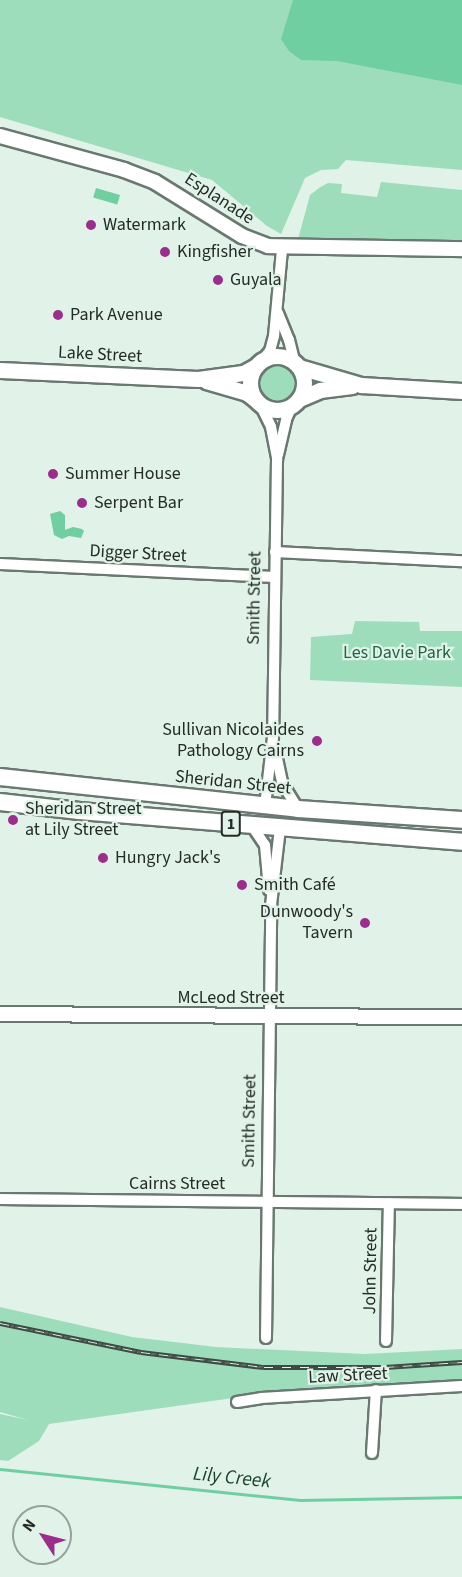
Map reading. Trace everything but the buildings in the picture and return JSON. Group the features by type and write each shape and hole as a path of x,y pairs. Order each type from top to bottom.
{"highway":[{"name":"Sheridan Street","path":"0,777 281,807 462,820"},
{"name":"1","path":"0,802 79,811 462,842"},
{"name":"Smith Street","path":"257,826 281,807"},
{"name":"Smith Street","path":"280,828 281,807"}],"main road":[{"path":"361,385 297,365 282,357 269,357 259,364 250,381 258,402 275,410 320,390 361,385 462,391"},
{"name":"Lake Street","path":"198,379 243,372 259,364"},
{"path":"296,402 304,381 297,365"},
{"name":"Lake Street","path":"0,370 198,379 238,389 258,402"}],"street":[{"name":"Esplanade","path":"0,136 139,175 174,191 242,236 282,249 462,249"},
{"path":"259,364 270,351 277,312 282,249"},
{"path":"277,312 297,365"},
{"name":"Smith Street","path":"258,402 271,427 277,459 273,737 281,807"},
{"name":"Smith Street","path":"277,459 287,417 296,402"},
{"path":"275,552 462,561"},
{"name":"Digger Street","path":"0,564 275,577"},
{"name":"Smith Street","path":"273,737 280,779 281,807"},
{"name":"Smith Street","path":"257,826 265,845 271,905"},
{"name":"Smith Street","path":"266,1338 271,905 280,828"},
{"name":"McLeod Street","path":"0,1014 462,1017"},
{"name":"Cairns Street","path":"0,1199 462,1204"},
{"name":"John Street","path":"386,1341 389,1203"},
{"name":"Law Street","path":"237,1402 261,1398 462,1386"},
{"path":"372,1452 375,1390"}],"green space":[{"path":"0,0 462,0 462,170 346,160 338,169 321,170 305,178 281,234 267,226 212,180 0,117"},
{"path":"381,182 462,190 462,243 297,243 310,195 319,188 328,183 342,184 341,193 377,197"},
{"path":"277,363 291,369 297,383 291,397 277,403 263,397 257,383 263,369"},
{"name":"Les Davie Park","path":"355,621 419,622 420,631 462,631 462,687 310,680 311,637 352,634"},
{"path":"0,1307 132,1337 216,1347 365,1354 462,1349 462,1382 261,1394 49,1424 39,1441 8,1461 0,1460 0,1414 28,1420 0,1412"}],"shaded area":[{"path":"293,0 462,0 462,85 337,61 301,60 289,51 281,39"},
{"path":"96,188 120,195 117,205 93,198"},
{"path":"60,511 65,515 65,530 73,527 82,529 84,531 81,538 69,536 62,539 54,535 50,514"}],"waterway":[{"name":"Lily Creek","path":"0,1469 300,1500 462,1497"}],"railway":[{"path":"0,1323 141,1352 264,1367 385,1367 462,1362"}],"place":[{"name":"Watermark","path":"91,225"},
{"name":"Kingfisher","path":"165,252"},
{"name":"Guyala","path":"218,280"},
{"name":"Park Avenue","path":"58,315"},
{"name":"Summer House","path":"53,474"},
{"name":"Serpent Bar","path":"82,503"},
{"name":"Sullivan Nicolaides Pathology Cairns","path":"317,741"},
{"name":"Sheridan Street at Lily Street","path":"13,820"},
{"name":"Hungry Jack's","path":"103,858"},
{"name":"Smith Café","path":"242,885"},
{"name":"Dunwoody's Tavern","path":"365,923"}]}
